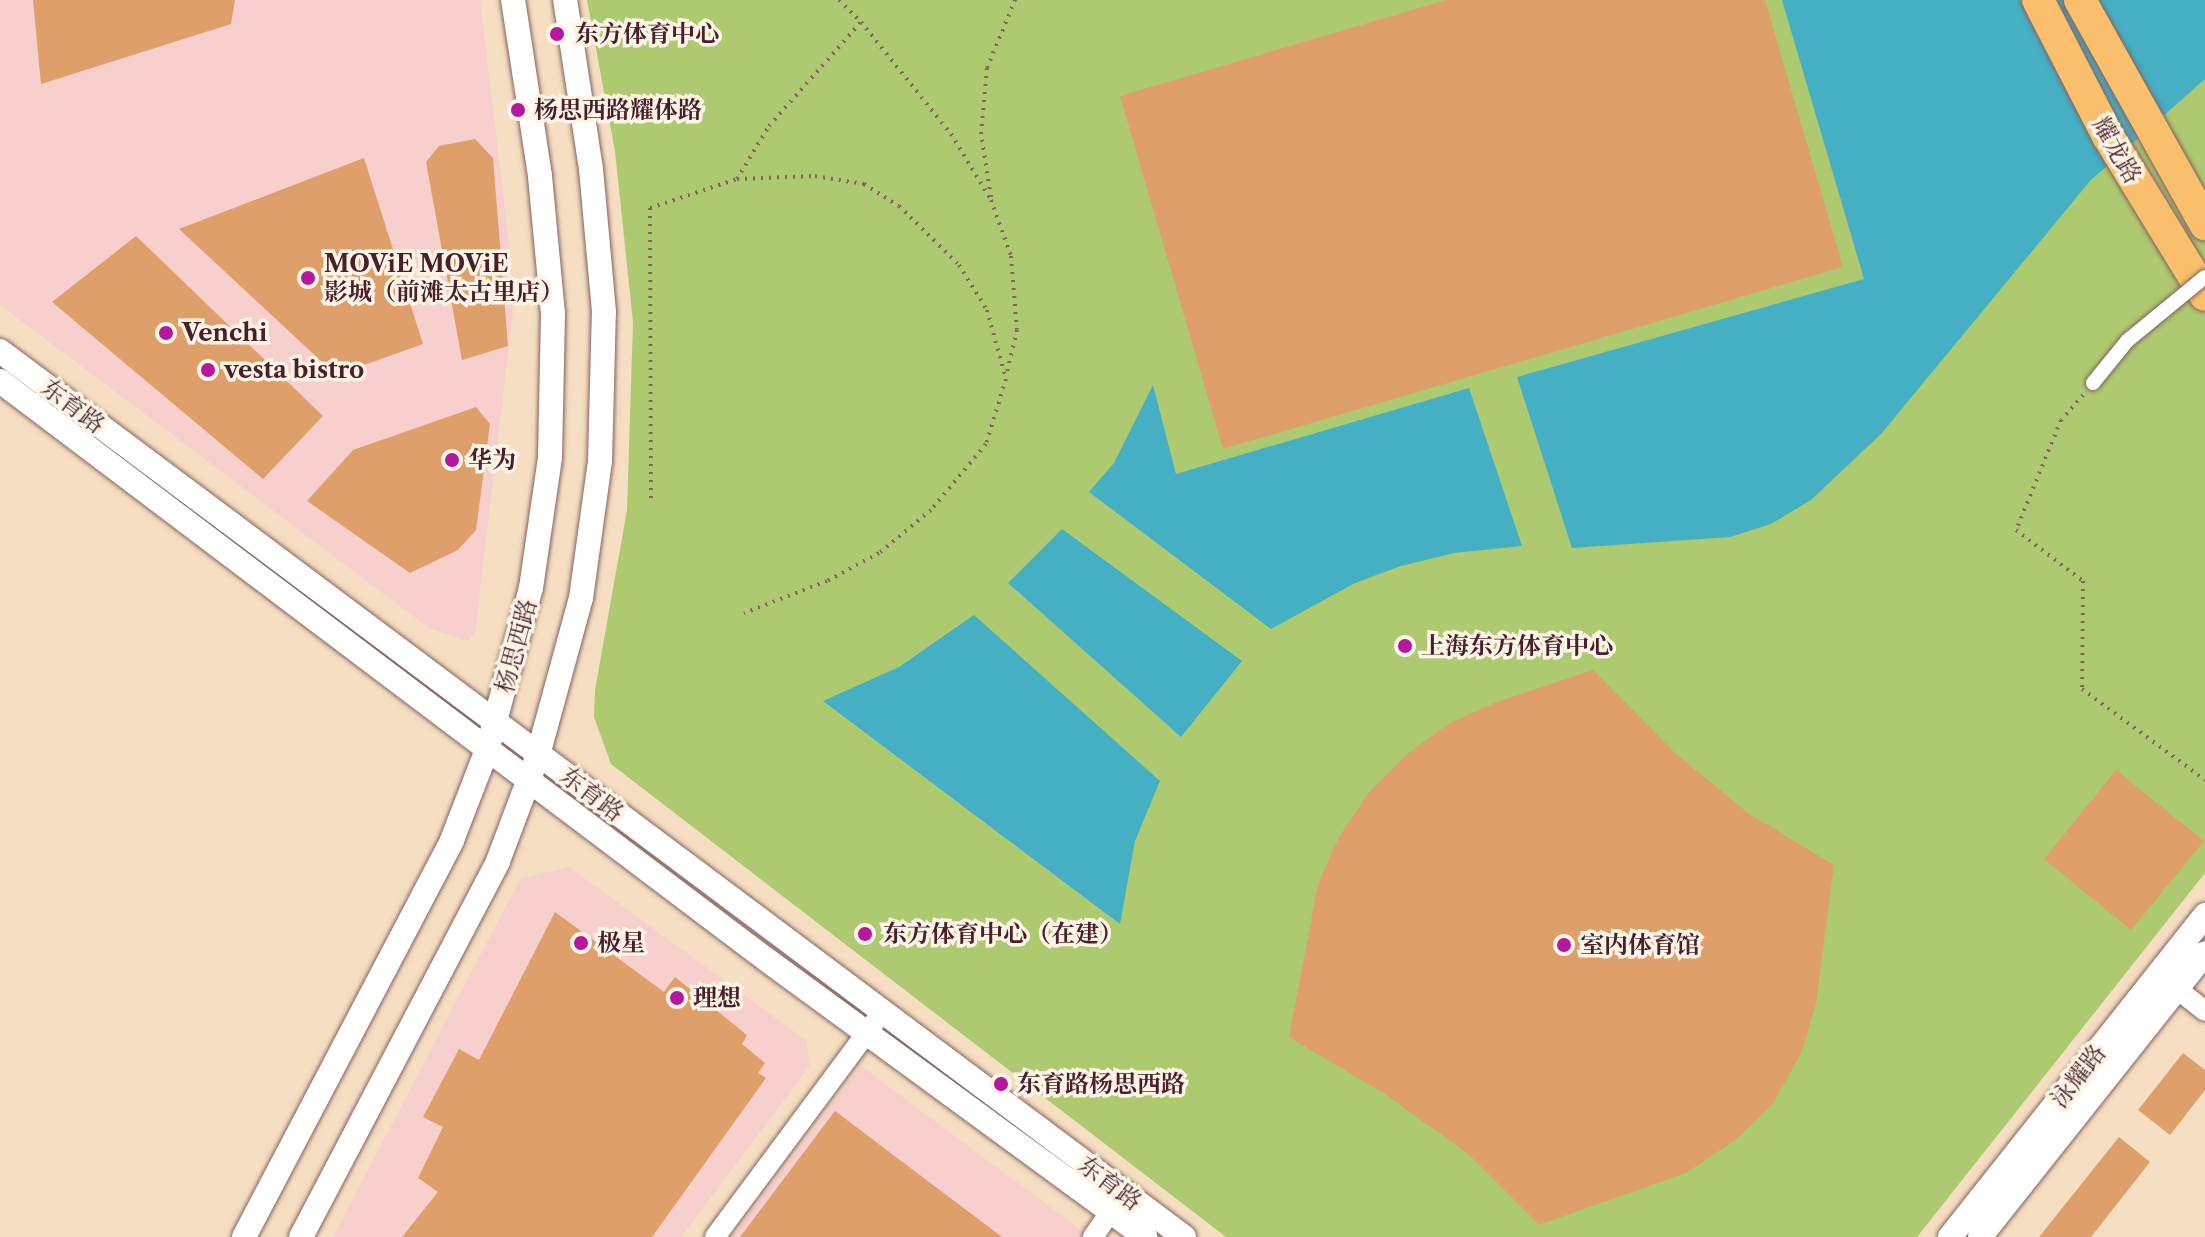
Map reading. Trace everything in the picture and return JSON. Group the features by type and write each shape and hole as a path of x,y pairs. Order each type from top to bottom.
{"main road":[{"name":"耀龙路","path":"2038,0 2134,181 2205,295"},
{"name":"耀龙路","path":"2080,0 2205,224"}],"street":[{"name":"杨思西路","path":"244,1237 427,892 488,747 534,573 553,387 547,231 513,0"},
{"name":"杨思西路","path":"301,1237 472,915 538,755 583,582 600,461 604,388 598,240 565,0"},
{"path":"2093,383 2127,341 2205,277"},
{"name":"东育路","path":"0,351 538,755 875,1022 1117,1202 1184,1237"},
{"name":"东育路","path":"0,381 530,778 767,960 875,1022"},
{"name":"泳耀路","path":"1980,1237 2168,981 2205,915"},
{"name":"泳耀路","path":"1950,1237 2168,981 2205,953"},
{"path":"2168,981 2205,1011"},
{"path":"715,1237 875,1022"},
{"name":"东育路","path":"1117,1202 1145,1237"},
{"path":"1093,1237 1117,1202"}],"path":[{"path":"839,0 861,22 951,134 991,200"},
{"path":"744,613 827,581 879,553 931,510 986,444 1017,330 1011,256 991,200 981,134 987,68 1015,0"},
{"path":"737,179 769,126 861,22"},
{"path":"651,498 650,208 737,179 815,176 864,184 899,206 959,265 987,310 1006,379"},
{"path":"2093,383 2061,420 2016,530 2083,581 2082,689 2205,780"}],"shaded area":[{"path":"0,0 480,0 515,294 475,632 469,641 429,628 0,305"},
{"path":"569,867 807,1041 809,1067 681,1237 333,1237 520,879"},
{"path":"861,1066 1090,1237 732,1237"}],"green space":[{"name":"上海东方体育中心","path":"587,0 2205,0 2205,873 1917,1237 1226,1237 611,764 594,717 595,690 627,510 633,322 615,151"}],"water":[{"path":"1782,0 2205,0 2205,79 2090,181 1881,434 1811,500 1771,524 1730,537 1572,548 1517,377 1864,279"},
{"path":"1153,385 1176,474 1469,388 1522,546 1454,553 1401,566 1355,583 1271,629 1089,492 1114,463"},
{"path":"1062,529 1242,661 1181,737 1008,583"},
{"path":"974,615 1160,781 1135,841 1120,924 823,701 899,667"}],"building":[{"path":"33,0 235,0 231,24 41,84"},
{"path":"1446,0 1765,0 1843,267 1223,449 1120,96"},
{"path":"475,139 493,158 508,346 462,360 426,162 439,146"},
{"path":"364,158 423,344 336,375 179,229"},
{"path":"136,236 323,416 263,479 52,302"},
{"path":"476,407 490,424 476,530 458,550 410,573 307,501 353,450"},
{"name":"室内体育馆","path":"1593,670 1675,753 1748,813 1834,865 1816,1004 1801,1054 1772,1105 1737,1139 1686,1173 1539,1225 1468,1154 1385,1094 1289,1037 1318,884 1339,837 1370,791 1406,755 1448,724 1494,703"},
{"path":"2116,770 2204,841 2131,930 2044,859"},
{"path":"555,912 664,992 675,977 747,1035 742,1044 765,1063 758,1073 766,1078 652,1237 402,1237 438,1192 418,1178 443,1127 423,1117 459,1049 479,1060"},
{"path":"2183,1053 2205,1070 2205,1090 2170,1135 2138,1110"},
{"path":"835,1111 1002,1237 740,1237"},
{"path":"2119,1137 2150,1162 2091,1237 2039,1237"}],"place":[{"name":"东方体育中心","path":"557,34"},
{"name":"杨思西路耀体路","path":"518,110"},
{"name":"MOViE MOViE 影城（前滩太古里店）","path":"308,278"},
{"name":"Venchi","path":"166,333"},
{"name":"vesta bistro","path":"208,370"},
{"name":"华为","path":"452,460"},
{"name":"上海东方体育中心","path":"1405,646"},
{"name":"东方体育中心（在建）","path":"865,934"},
{"name":"极星","path":"581,943"},
{"name":"室内体育馆","path":"1564,945"},
{"name":"理想","path":"677,998"},
{"name":"东育路杨思西路","path":"1001,1084"}]}
